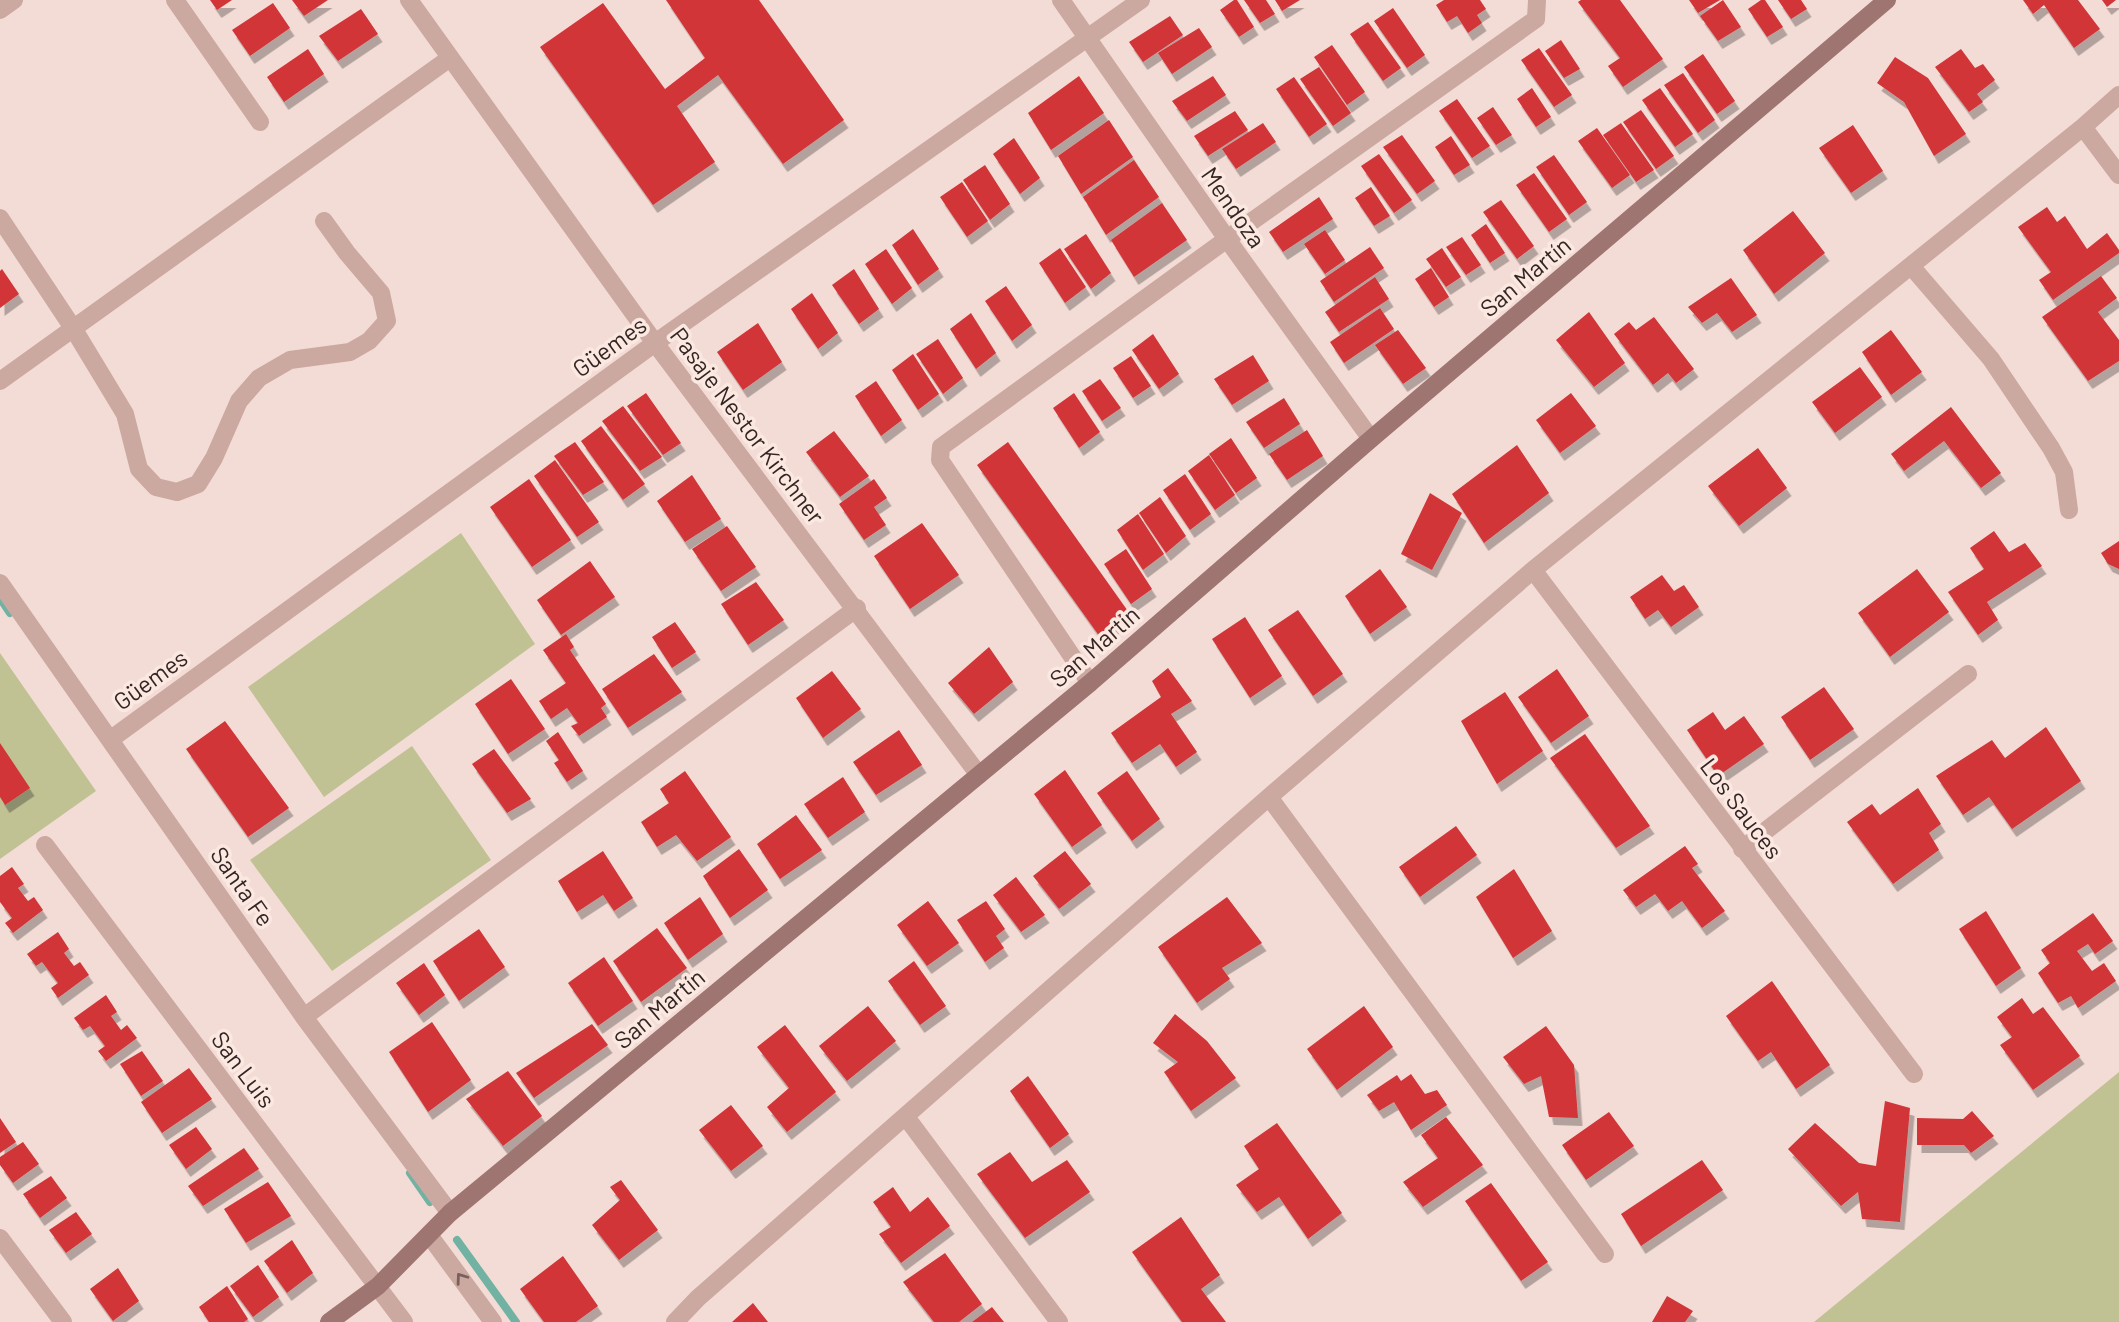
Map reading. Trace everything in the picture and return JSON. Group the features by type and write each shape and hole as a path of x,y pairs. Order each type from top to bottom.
{"street":[{"path":"0,10 15,0"},
{"path":"174,0 260,122"},
{"name":"Pasaje Nestor Kirchner","path":"409,0 655,343 857,608 979,775"},
{"name":"Mendoza","path":"1061,0 1227,239 1371,439"},
{"name":"Güemes","path":"111,738 655,343 1141,0"},
{"path":"1090,683 940,460 941,447 1536,19 1537,0"},
{"name":"San Martín","path":"329,1322 378,1286 450,1213 1090,683 1881,2"},
{"path":"0,381 450,58"},
{"path":"675,1322 698,1298 1532,570 2083,127 2119,95"},
{"path":"2083,127 2119,175"},
{"path":"0,218 73,328 125,414 139,469 156,487 177,492 198,484 214,458 239,401 259,378 290,360 351,352 369,341 387,321 381,293 347,253 324,220"},
{"path":"1911,266 1991,359 2051,448 2064,472 2069,510"},
{"name":"Los Sauces","path":"1532,570 1914,1074"},
{"name":"Santa Fe","path":"0,583 304,1017 450,1213"},
{"path":"304,1017 857,608"},
{"path":"1742,849 1968,674"},
{"path":"1269,797 1605,1254"},
{"name":"San Luis","path":"45,845 404,1322"},
{"path":"906,1117 1059,1322"},
{"path":"429,1235 493,1322"},
{"path":"0,1238 63,1322"}],"green space":[{"path":"461,533 535,644 324,797 248,687"},
{"path":"0,653 96,791 0,859"},
{"path":"412,746 491,860 332,971 250,860"},
{"path":"2119,1072 2119,1322 1814,1322"}],"building":[{"path":"210,0 232,0 217,10"},
{"path":"292,0 328,0 304,16"},
{"path":"666,0 759,0 844,120 783,164 718,75 677,106 715,162 653,205 540,47 603,3 665,89 705,58"},
{"path":"1237,0 1254,27 1239,37 1220,10"},
{"path":"1244,0 1266,0 1275,14 1260,23"},
{"path":"1275,0 1300,0 1282,11"},
{"path":"1444,0 1480,0 1486,9 1477,15 1482,23 1468,33 1457,16 1447,22 1436,5"},
{"path":"1620,0 1663,59 1623,87 1608,66 1620,58 1578,2"},
{"path":"1689,0 1720,0 1698,13"},
{"path":"1723,0 1741,27 1718,41 1700,16"},
{"path":"1765,0 1783,27 1767,37 1748,9"},
{"path":"1778,0 1801,0 1807,9 1791,19"},
{"path":"2023,0 2078,0 2100,29 2074,48 2044,5 2033,14"},
{"path":"2102,0 2116,0 2107,7"},
{"path":"273,3 290,28 250,56 232,30"},
{"path":"1393,8 1425,55 1407,68 1374,21"},
{"path":"361,9 378,34 338,61 319,36"},
{"path":"1170,16 1183,35 1143,62 1129,42"},
{"path":"1368,22 1401,68 1383,81 1350,34"},
{"path":"1199,28 1212,47 1172,74 1158,53"},
{"path":"1561,40 1580,69 1564,78 1545,51"},
{"path":"1332,45 1365,92 1347,105 1314,57"},
{"path":"1539,48 1572,95 1554,107 1521,60"},
{"path":"308,49 324,74 284,102 267,77"},
{"path":"1961,49 1975,68 1983,64 1995,80 1977,94 1983,102 1969,112 1935,67"},
{"path":"1703,54 1735,101 1717,114 1684,67"},
{"path":"1895,57 1928,78 1966,134 1934,156 1904,102 1877,83"},
{"path":"1319,67 1351,113 1333,126 1300,79"},
{"path":"1683,73 1715,120 1698,133 1664,85"},
{"path":"1079,76 1104,113 1051,150 1028,113"},
{"path":"1213,76 1226,95 1187,121 1172,101"},
{"path":"1294,77 1327,124 1309,137 1276,89"},
{"path":"1532,88 1551,117 1536,127 1517,99"},
{"path":"1660,88 1693,134 1675,147 1642,100"},
{"path":"1457,99 1490,146 1472,158 1439,111"},
{"path":"1493,107 1512,135 1496,145 1477,118"},
{"path":"1641,110 1674,156 1656,169 1623,122"},
{"path":"1235,111 1248,130 1208,156 1194,136"},
{"path":"1109,120 1133,157 1081,194 1058,156"},
{"path":"1263,123 1276,142 1236,169 1222,149"},
{"path":"1621,123 1654,170 1636,182 1603,135"},
{"path":"1853,125 1883,171 1851,193 1819,148"},
{"path":"1597,128 1630,175 1612,188 1578,141"},
{"path":"1402,135 1435,181 1417,194 1383,147"},
{"path":"1451,136 1470,165 1454,175 1435,147"},
{"path":"1014,138 1040,178 1020,194 993,154"},
{"path":"1379,154 1412,200 1394,213 1361,166"},
{"path":"1554,155 1587,202 1569,215 1536,167"},
{"path":"1134,160 1159,197 1106,235 1083,197"},
{"path":"985,165 1010,204 990,220 963,180"},
{"path":"1534,173 1567,219 1549,232 1516,185"},
{"path":"962,182 988,221 967,237 940,197"},
{"path":"1371,187 1390,216 1374,226 1355,198"},
{"path":"1319,197 1333,219 1283,252 1269,232"},
{"path":"1501,200 1534,246 1517,259 1483,212"},
{"path":"1162,203 1187,240 1134,277 1111,240"},
{"path":"2047,207 2057,222 2065,216 2087,249 2107,233 2119,250 2119,253 2053,300 2039,280 2051,272 2018,227"},
{"path":"1793,211 1825,253 1774,294 1743,250"},
{"path":"1486,224 1505,253 1490,263 1471,235"},
{"path":"913,229 939,269 918,285 892,245"},
{"path":"1325,230 1345,260 1325,274 1304,244"},
{"path":"1086,234 1111,273 1091,289 1064,249"},
{"path":"1462,237 1481,265 1466,275 1446,247"},
{"path":"1370,247 1384,268 1334,302 1320,281"},
{"path":"1060,248 1086,287 1065,303 1039,263"},
{"path":"1442,248 1461,277 1446,287 1426,259"},
{"path":"886,249 912,288 892,304 865,264"},
{"path":"1431,268 1449,297 1434,307 1415,279"},
{"path":"2,269 19,294 0,308 0,271"},
{"path":"854,269 879,309 859,324 832,285"},
{"path":"2101,276 2117,298 2098,312 2119,340 2119,361 2088,381 2042,317"},
{"path":"1375,277 1389,299 1339,332 1325,312"},
{"path":"1731,278 1757,315 1732,332 1717,313 1702,323 1688,307"},
{"path":"1006,286 1032,325 1012,341 985,301"},
{"path":"812,293 838,333 818,349 791,309"},
{"path":"1380,308 1394,329 1344,363 1330,342"},
{"path":"1589,312 1625,363 1594,387 1556,340"},
{"path":"971,313 996,353 976,369 950,329"},
{"path":"1654,317 1694,369 1676,383 1668,373 1653,385 1614,334 1629,322 1636,330"},
{"path":"758,323 782,362 743,390 717,352"},
{"path":"1398,330 1426,368 1403,384 1375,345"},
{"path":"1891,330 1922,372 1891,395 1862,352"},
{"path":"1153,334 1179,374 1159,389 1132,350"},
{"path":"938,339 963,378 943,394 916,354"},
{"path":"913,354 939,394 918,410 892,370"},
{"path":"1253,355 1269,381 1232,405 1214,379"},
{"path":"1131,356 1151,386 1133,398 1113,368"},
{"path":"1860,367 1882,397 1835,433 1812,402"},
{"path":"1100,379 1121,408 1102,421 1082,391"},
{"path":"876,381 902,420 881,436 855,396"},
{"path":"646,393 681,443 663,455 627,406"},
{"path":"1074,393 1100,432 1079,448 1053,408"},
{"path":"1571,393 1596,426 1560,453 1536,420"},
{"path":"1284,398 1300,424 1264,448 1246,422"},
{"path":"623,406 662,457 640,471 602,421"},
{"path":"1951,407 2001,473 1981,488 1944,441 1904,471 1891,454"},
{"path":"601,426 645,484 623,500 581,441"},
{"path":"1307,430 1323,456 1287,480 1269,454"},
{"path":"834,431 869,476 840,497 806,452"},
{"path":"1231,438 1257,478 1236,493 1209,454"},
{"path":"575,442 604,482 583,495 554,456"},
{"path":"1008,442 1130,614 1100,637 977,465"},
{"path":"1517,445 1549,493 1484,543 1452,494"},
{"path":"1758,448 1787,488 1739,526 1708,486"},
{"path":"1209,455 1235,495 1215,510 1188,471"},
{"path":"555,460 599,522 577,537 534,476"},
{"path":"1185,474 1211,514 1190,530 1163,490"},
{"path":"692,475 721,519 685,542 657,501"},
{"path":"529,479 571,540 532,567 490,507"},
{"path":"874,479 887,498 874,507 886,525 864,540 839,504"},
{"path":"1430,493 1462,513 1432,570 1401,554"},
{"path":"1160,497 1186,536 1166,553 1139,513"},
{"path":"1138,514 1164,554 1143,570 1117,530"},
{"path":"922,523 959,575 910,609 874,556"},
{"path":"727,526 756,567 721,591 692,549"},
{"path":"1994,531 2009,552 2025,543 2042,566 1987,602 1998,620 1978,635 1948,592 1984,569 1970,548"},
{"path":"2119,541 2119,569 2108,564 2101,553"},
{"path":"1126,549 1152,589 1131,604 1104,564"},
{"path":"590,561 615,597 561,635 537,600"},
{"path":"1380,569 1407,607 1370,634 1345,596"},
{"path":"1917,569 1949,612 1890,657 1858,613"},
{"path":"1662,575 1674,591 1684,585 1699,607 1671,627 1658,610 1645,619 1630,597"},
{"path":"756,582 784,620 748,645 721,604"},
{"path":"1298,610 1343,674 1313,696 1268,630"},
{"path":"1245,617 1282,676 1250,698 1212,639"},
{"path":"675,622 696,652 672,668 652,637"},
{"path":"566,634 574,647 570,650 606,704 601,708 607,717 579,736 571,726 578,723 567,708 551,719 539,701 566,683 543,650"},
{"path":"989,647 1013,682 974,714 948,683"},
{"path":"654,654 682,692 628,728 602,689"},
{"path":"1168,668 1192,701 1171,714 1197,752 1176,767 1160,744 1132,763 1111,733 1161,697 1152,681"},
{"path":"1557,669 1589,716 1551,743 1518,697"},
{"path":"832,671 861,709 823,738 796,698"},
{"path":"511,679 545,729 508,754 475,704"},
{"path":"1824,687 1854,729 1810,760 1781,717"},
{"path":"1505,692 1543,751 1497,784 1461,721"},
{"path":"1713,712 1725,730 1744,716 1764,744 1718,776 1687,730"},
{"path":"225,721 289,808 248,837 186,749"},
{"path":"2046,727 2081,781 2012,829 1989,797 1963,815 1936,776 1992,740 2005,758"},
{"path":"899,730 922,765 876,795 853,762"},
{"path":"558,732 583,771 567,782 554,763 559,760 546,741"},
{"path":"1585,734 1650,826 1616,848 1550,758"},
{"path":"0,743 30,788 5,805 0,797"},
{"path":"494,749 531,799 507,813 472,764"},
{"path":"1065,770 1102,825 1072,847 1034,794"},
{"path":"685,771 731,837 697,861 676,835 657,847 641,822 669,803 660,789"},
{"path":"1127,771 1160,819 1132,841 1097,793"},
{"path":"843,777 865,812 828,838 804,804"},
{"path":"1918,788 1941,824 1929,833 1939,850 1893,884 1847,822 1872,804 1880,815"},
{"path":"796,815 822,850 780,879 757,844"},
{"path":"1456,826 1477,855 1420,897 1399,867"},
{"path":"1685,846 1698,864 1692,868 1725,911 1702,928 1682,901 1668,911 1655,894 1636,907 1623,890"},
{"path":"739,849 768,890 730,918 703,876"},
{"path":"603,851 633,898 614,911 603,895 577,912 558,881"},
{"path":"1065,851 1091,884 1059,909 1033,876"},
{"path":"12,867 24,884 18,888 28,901 34,897 43,910 13,933 5,923 12,918 0,902 0,876"},
{"path":"1514,869 1552,931 1513,958 1476,897"},
{"path":"1016,877 1045,915 1021,932 993,895"},
{"path":"700,897 723,934 688,960 664,923"},
{"path":"1227,897 1262,943 1222,968 1230,979 1197,1003 1158,947"},
{"path":"928,901 959,943 927,966 897,925"},
{"path":"986,901 1005,929 996,936 1004,948 985,962 957,920"},
{"path":"1986,911 2021,968 1996,986 1959,929"},
{"path":"2093,913 2113,941 2095,954 2088,944 2077,951 2092,971 2104,963 2116,981 2078,1008 2071,996 2058,1003 2038,973 2050,963 2041,950"},
{"path":"657,928 687,968 641,1002 613,961"},
{"path":"479,929 505,967 459,1001 433,961"},
{"path":"58,932 69,949 64,953 74,966 80,962 89,975 58,998 51,988 58,983 42,962 36,966 27,954"},
{"path":"604,957 633,1001 598,1026 568,983"},
{"path":"914,961 946,1006 920,1025 888,981"},
{"path":"424,963 445,995 419,1015 396,983"},
{"path":"1772,981 1830,1065 1796,1089 1771,1052 1758,1061 1726,1016"},
{"path":"106,995 117,1012 111,1016 121,1030 127,1025 137,1038 106,1061 98,1051 105,1046 90,1026 83,1030 74,1018"},
{"path":"2022,998 2033,1014 2043,1007 2080,1056 2033,1090 2000,1045 2012,1037 1997,1017"},
{"path":"868,1006 896,1041 847,1081 819,1046"},
{"path":"1364,1006 1393,1047 1337,1090 1307,1049"},
{"path":"1175,1014 1207,1041 1236,1078 1191,1111 1164,1072 1178,1062 1153,1043"},
{"path":"432,1022 471,1080 428,1112 389,1052"},
{"path":"592,1024 608,1045 534,1098 516,1073"},
{"path":"785,1025 836,1092 787,1132 767,1107 789,1088 757,1047"},
{"path":"1546,1026 1574,1065 1578,1118 1549,1117 1541,1076 1524,1084 1503,1057"},
{"path":"142,1051 163,1081 141,1096 120,1064"},
{"path":"189,1068 212,1099 162,1133 141,1102"},
{"path":"508,1071 542,1116 503,1146 466,1099"},
{"path":"1411,1074 1425,1094 1437,1090 1447,1105 1411,1130 1394,1102 1379,1111 1367,1095 1397,1075 1401,1081"},
{"path":"1028,1076 1069,1134 1050,1148 1010,1091"},
{"path":"1885,1101 1910,1108 1900,1222 1862,1219 1858,1192 1841,1206 1788,1149 1815,1123 1859,1163 1876,1166"},
{"path":"731,1105 763,1146 731,1171 699,1130"},
{"path":"1972,1111 1994,1136 1971,1153 1964,1145 1917,1145 1917,1118 1963,1119"},
{"path":"1609,1112 1634,1146 1586,1180 1562,1145"},
{"path":"1446,1117 1483,1165 1423,1207 1403,1182 1438,1158 1421,1135"},
{"path":"0,1118 16,1142 0,1153"},
{"path":"1277,1123 1342,1213 1308,1239 1279,1197 1257,1212 1236,1185 1259,1169 1244,1146"},
{"path":"196,1127 212,1149 186,1169 169,1145"},
{"path":"23,1142 39,1164 13,1183 0,1165 0,1157"},
{"path":"244,1148 259,1169 203,1206 188,1186"},
{"path":"1010,1152 1032,1182 1067,1160 1090,1192 1025,1238 977,1174"},
{"path":"1702,1160 1723,1190 1641,1246 1621,1214"},
{"path":"51,1176 67,1198 40,1218 23,1194"},
{"path":"621,1180 658,1230 619,1260 592,1225 620,1200 610,1187"},
{"path":"268,1182 291,1216 246,1243 224,1209"},
{"path":"1491,1183 1548,1262 1521,1281 1465,1201"},
{"path":"893,1187 910,1212 928,1197 950,1226 901,1263 879,1234 891,1227 873,1202"},
{"path":"76,1212 92,1234 66,1253 49,1230"},
{"path":"1181,1217 1220,1275 1201,1289 1226,1322 1182,1322 1132,1252"},
{"path":"292,1240 313,1273 287,1293 264,1261"},
{"path":"945,1253 982,1304 959,1322 934,1322 903,1282"},
{"path":"563,1256 598,1306 576,1322 544,1322 520,1289"},
{"path":"258,1265 279,1297 253,1317 230,1286"},
{"path":"118,1268 139,1301 113,1321 90,1289"},
{"path":"227,1286 248,1319 244,1322 209,1322 199,1307"},
{"path":"1667,1296 1693,1311 1685,1322 1652,1322"},
{"path":"753,1303 768,1322 732,1322"},
{"path":"992,1307 1004,1322 972,1322"}],"waterway":[{"path":"0,598 10,613"},
{"path":"410,1173 430,1202"},
{"path":"457,1240 516,1322"}]}
